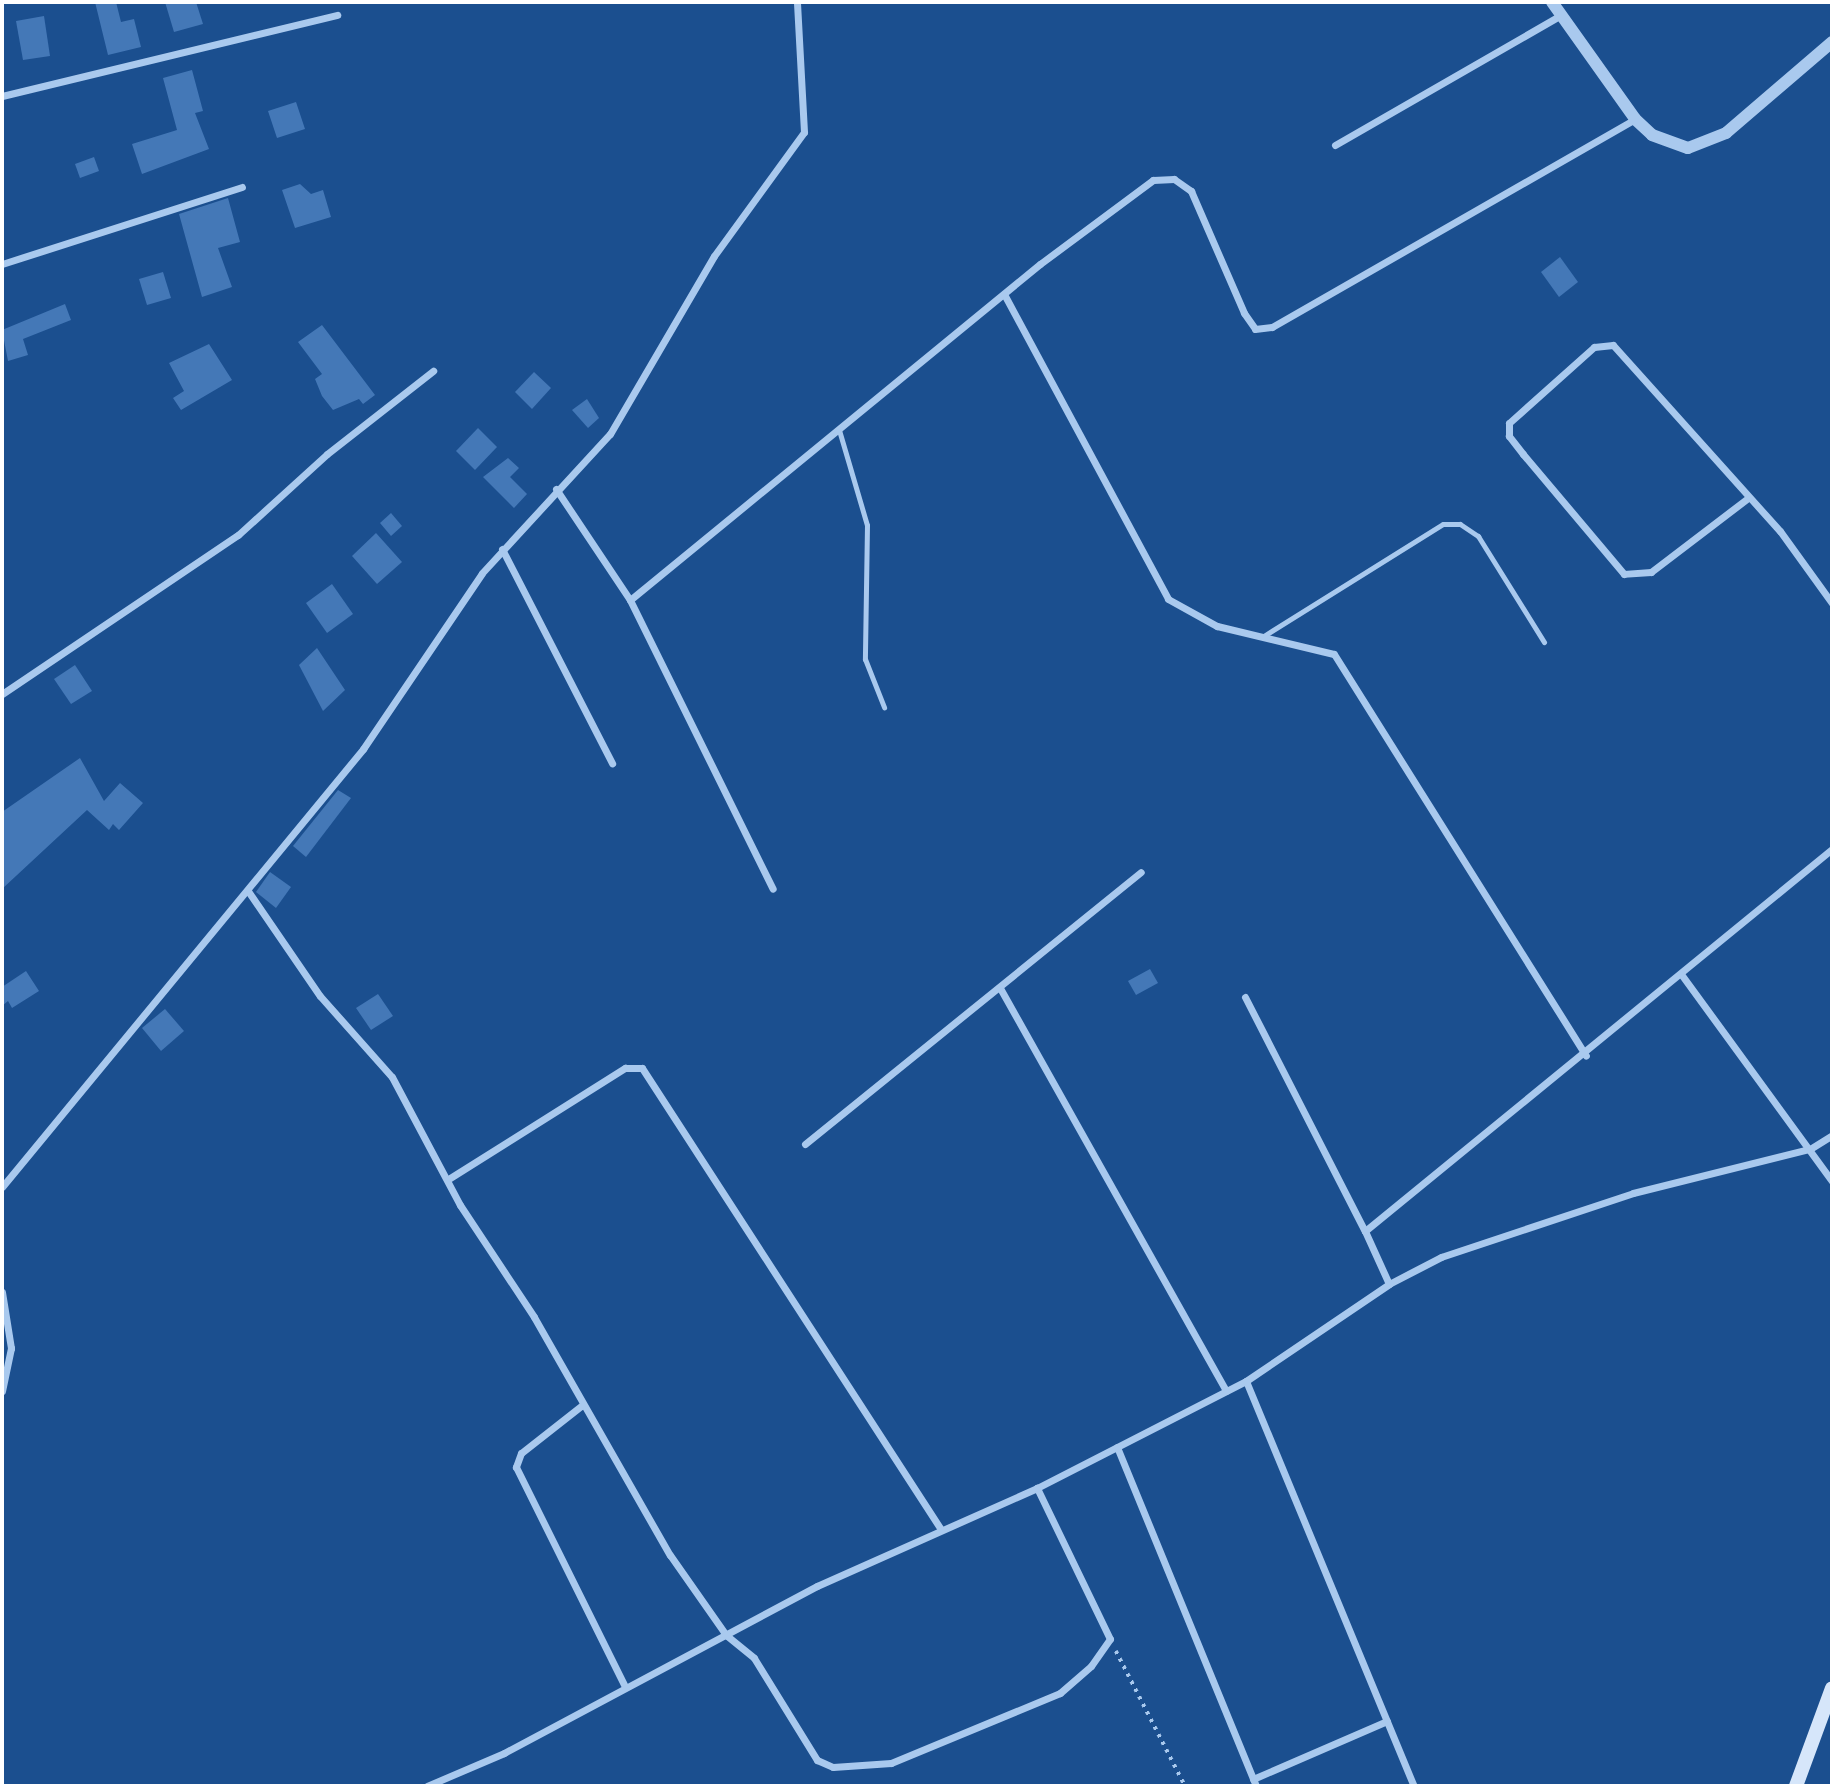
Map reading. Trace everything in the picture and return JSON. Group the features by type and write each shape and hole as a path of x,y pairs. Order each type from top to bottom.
{"main road":[{"path":"1796,1786 1832,1688"}],"street":[{"path":"2,1187 363,749 452,611 502,549 610,434 714,256 798,146 806,118 797,2"},
{"path":"1552,2 1635,119 1674,145 1712,143 1832,42"},
{"path":"2,96 337,15"},
{"path":"1335,145 1561,15"},
{"path":"630,600 1004,294 1153,180 1174,179 1191,191 1244,313 1255,329 1272,327 1635,119"},
{"path":"2,264 242,187"},
{"path":"1004,294 1168,599 1217,626 1318,647 1348,671 1586,1056"},
{"path":"1748,498 1651,572 1624,575 1509,436 1509,423 1594,347 1613,345 1748,498 1832,603"},
{"path":"2,694 238,535 336,446 433,371"},
{"path":"556,489 630,600 773,889"},
{"path":"502,549 612,763"},
{"path":"1365,1231 1586,1056 1832,849"},
{"path":"805,1144 1140,872"},
{"path":"248,891 320,996 392,1077 580,1406 726,1635 754,1658 817,1760 859,1768 891,1763 1060,1693 1110,1639 1037,1488"},
{"path":"1681,974 1832,1181"},
{"path":"1000,988 1226,1391"},
{"path":"1245,997 1365,1231 1388,1284"},
{"path":"450,1178 625,1068 642,1068 940,1528"},
{"path":"427,1786 505,1753 726,1635 940,1528 1037,1488 1226,1391 1245,1381 1388,1284 1507,1232 1810,1149 1832,1135"},
{"path":"2,1292 11,1348 2,1391"},
{"path":"1245,1381 1414,1786"},
{"path":"580,1406 521,1454 516,1467 625,1687"},
{"path":"1117,1447 1255,1782 1387,1721"}],"lane":[{"path":"839,430 867,525 866,659 884,707"},
{"path":"1262,637 1443,524 1460,524 1478,536 1544,642"}],"path":[{"path":"1110,1639 1185,1786"}],"building":[{"path":"95,2 116,2 121,22 134,19 141,47 108,55"},
{"path":"165,2 196,2 203,24 174,32"},
{"path":"44,16 50,56 23,60 16,21"},
{"path":"192,70 203,111 195,113 209,149 142,174 132,144 177,130 163,78"},
{"path":"296,102 305,129 277,138 268,111"},
{"path":"94,157 99,171 80,178 75,164"},
{"path":"300,184 311,194 323,190 331,217 295,228 282,190"},
{"path":"228,198 240,242 218,248 232,287 202,297 179,214"},
{"path":"1560,257 1578,282 1559,297 1541,272"},
{"path":"163,272 171,298 147,305 139,279"},
{"path":"65,304 71,320 23,339 28,355 8,361 2,330"},
{"path":"322,325 375,395 363,404 359,399 333,410 322,396 315,379 322,374 298,342"},
{"path":"209,344 232,380 181,410 173,398 184,391 169,363"},
{"path":"534,372 551,388 532,409 515,392"},
{"path":"587,399 599,418 588,428 572,410"},
{"path":"478,428 497,447 475,470 456,451"},
{"path":"508,458 519,468 510,477 527,494 514,508 483,477"},
{"path":"391,513 402,526 391,536 380,523"},
{"path":"376,533 402,562 377,584 352,556"},
{"path":"332,584 353,614 327,633 306,603"},
{"path":"317,648 345,690 323,711 299,665"},
{"path":"75,665 92,691 71,704 54,679"},
{"path":"80,758 104,801 120,783 143,803 119,830 113,824 109,830 87,810 2,889 2,812"},
{"path":"338,790 351,798 306,857 293,846"},
{"path":"270,872 291,887 276,908 256,892"},
{"path":"1150,969 1158,983 1136,995 1128,981"},
{"path":"26,971 39,991 12,1008 8,1001 2,1006 2,987"},
{"path":"378,994 393,1016 371,1030 356,1008"},
{"path":"165,1009 184,1031 161,1051 142,1028"}]}
